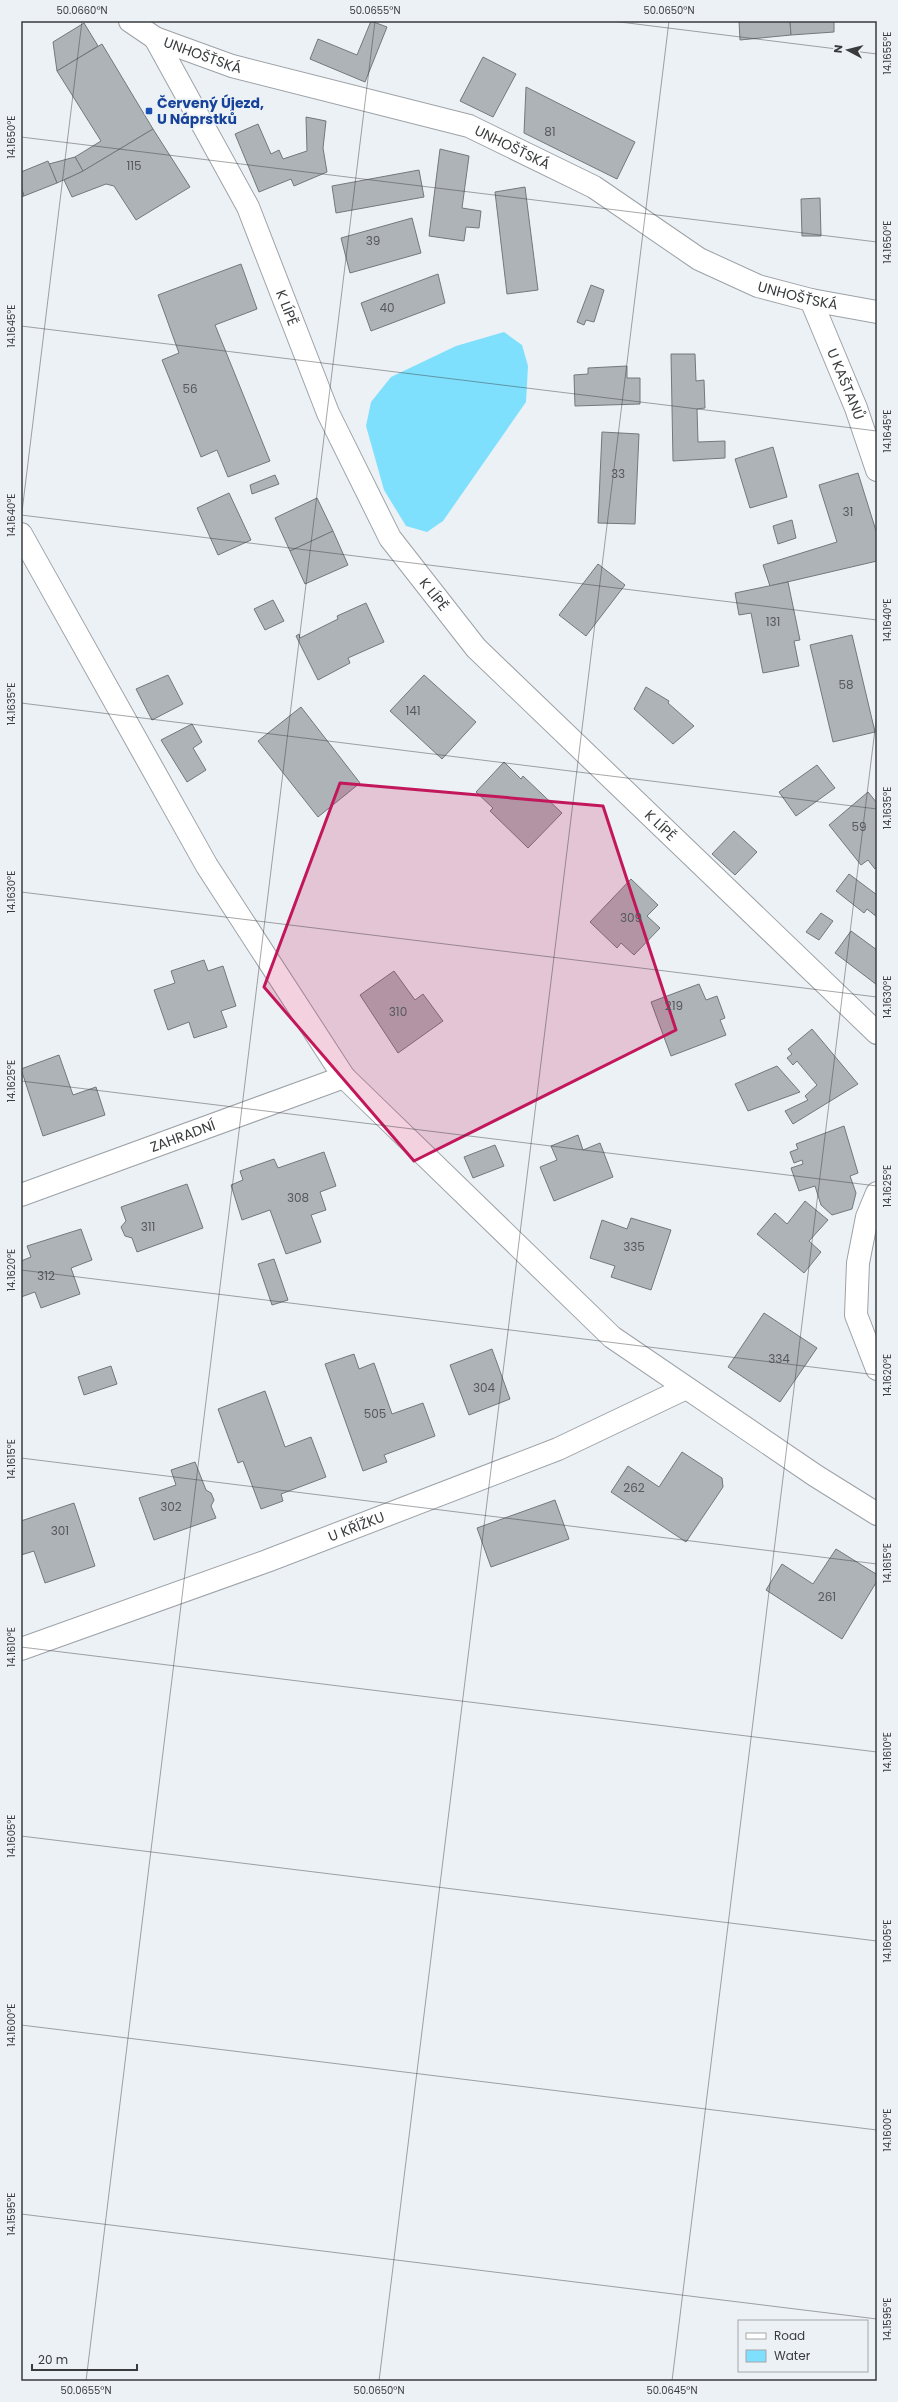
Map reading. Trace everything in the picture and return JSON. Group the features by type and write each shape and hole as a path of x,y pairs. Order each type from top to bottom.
{"street":[{"name":"UNHOŠŤSKÁ","path":"130,21 155,38 232,66 469,126 594,187 699,259 758,286 811,300 877,312"},
{"name":"K LÍPĚ","path":"155,38 248,206 328,413 390,538 476,648 877,1033"},
{"name":"U KAŠTANŮ","path":"811,300 856,408 877,470"},
{"path":"21,534 207,866 344,1077 612,1337 684,1388 816,1476 877,1514"},
{"name":"ZAHRADNÍ","path":"21,1195 344,1077"},
{"path":"877,1193 867,1216 858,1263 856,1314 877,1369"},
{"name":"U KŘÍŽKU","path":"21,1649 267,1561 558,1449 684,1388"}],"highlighted area":[{"path":"340,783 603,806 676,1030 414,1161 264,987"}],"water":[{"path":"504,332 522,345 528,366 526,402 443,521 427,532 406,526 384,490 366,426 371,402 391,377 456,346"}],"building":[{"path":"371,21 387,27 365,82 310,59 318,39 357,55"},
{"path":"739,21 790,21 791,35 740,40"},
{"path":"790,21 834,21 834,32 791,35"},
{"path":"84,23 98,46 57,71 53,42"},
{"path":"102,44 153,129 83,171 75,157 101,141 57,71"},
{"path":"483,57 516,74 493,117 460,101"},
{"path":"526,87 635,142 617,179 524,133"},
{"path":"306,117 326,121 323,148 327,172 294,186 291,179 259,192 235,134 258,124 271,154 279,150 283,159 307,151"},
{"path":"153,129 190,187 136,220 114,186 106,184 72,197 64,180 83,171"},
{"path":"440,149 469,156 462,208 481,211 479,228 466,227 464,241 429,236"},
{"path":"75,157 83,171 57,183 49,164"},
{"path":"48,161 57,183 24,196 21,187 21,172"},
{"path":"419,170 424,197 336,213 332,186"},
{"path":"21,187 24,196 21,197"},
{"path":"525,187 538,290 507,294 495,192"},
{"path":"820,198 821,236 802,236 801,199"},
{"path":"412,218 421,253 350,273 341,238"},
{"path":"241,264 257,309 215,325 270,461 228,477 217,450 201,457 162,360 179,353 158,295"},
{"path":"438,274 445,303 371,331 361,303"},
{"path":"591,285 604,290 594,322 586,320 584,325 577,322"},
{"path":"671,354 695,354 696,381 704,380 705,408 697,409 698,442 725,441 725,458 673,461"},
{"path":"627,366 627,378 640,378 640,404 575,406 574,375 588,374 588,368"},
{"path":"602,432 639,434 635,524 598,523"},
{"path":"773,447 787,497 750,508 735,459"},
{"path":"858,473 877,534 877,561 770,586 763,565 837,542 819,485"},
{"path":"275,475 279,484 252,494 250,485"},
{"path":"229,493 251,540 218,555 197,508"},
{"path":"317,498 333,531 290,551 275,518"},
{"path":"792,520 796,538 778,544 773,526"},
{"path":"333,531 348,565 305,584 290,551"},
{"path":"598,564 625,585 586,636 559,615"},
{"path":"788,582 800,640 794,641 799,666 763,673 751,613 739,615 735,593"},
{"path":"273,600 284,621 265,630 254,609"},
{"path":"366,603 384,642 348,658 350,663 318,680 296,636 299,634 300,638 338,619 337,616"},
{"path":"852,635 875,732 833,742 810,645"},
{"path":"168,675 183,704 152,720 136,689"},
{"path":"424,675 476,722 442,759 390,711"},
{"path":"646,687 669,701 668,703 694,726 673,744 634,709"},
{"path":"301,707 360,783 318,817 258,741"},
{"path":"192,724 202,742 193,748 206,770 187,782 161,740"},
{"path":"504,762 521,779 523,776 562,813 528,848 490,811 493,808 476,792"},
{"path":"817,765 835,788 796,816 779,792"},
{"path":"868,792 877,803 877,867 875,869 868,860 861,865 829,825"},
{"path":"734,831 757,852 735,875 712,854"},
{"path":"849,874 877,895 877,917 867,909 864,913 836,891"},
{"path":"631,879 658,905 647,916 660,928 634,955 621,943 617,948 590,922"},
{"path":"821,913 833,921 819,940 806,932"},
{"path":"851,931 877,950 877,985 835,953"},
{"path":"204,960 208,971 223,966 236,1006 221,1011 227,1027 194,1038 189,1022 168,1030 154,990 175,983 171,971"},
{"path":"394,971 415,1000 423,994 443,1021 398,1053 360,995"},
{"path":"699,984 706,1000 717,996 725,1018 720,1020 726,1035 671,1056 651,1002"},
{"path":"812,1029 858,1084 793,1124 785,1111 808,1100 805,1096 817,1085 797,1061 793,1065 787,1058 792,1054 788,1049"},
{"path":"59,1055 73,1095 96,1087 105,1115 43,1136 21,1069"},
{"path":"777,1066 800,1092 748,1111 735,1084"},
{"path":"844,1126 858,1173 850,1176 856,1193 852,1209 832,1215 821,1205 815,1186 799,1191 791,1168 803,1164 802,1160 794,1163 790,1152 798,1149 796,1144"},
{"path":"578,1135 583,1150 600,1143 613,1177 554,1201 540,1167 557,1160 551,1146"},
{"path":"495,1145 504,1166 473,1178 464,1157"},
{"path":"324,1152 336,1186 320,1192 326,1210 311,1215 321,1242 286,1254 270,1210 242,1220 231,1185 243,1180 240,1171 274,1159 278,1168"},
{"path":"187,1184 203,1228 137,1252 132,1238 125,1236 121,1227 126,1221 121,1207"},
{"path":"805,1201 828,1220 809,1241 821,1252 804,1273 757,1234 775,1213 787,1224"},
{"path":"631,1218 671,1230 651,1290 611,1277 615,1266 590,1258 602,1220 627,1229"},
{"path":"81,1229 92,1260 71,1268 80,1294 41,1308 35,1292 21,1297 21,1261 31,1257 27,1246"},
{"path":"274,1259 288,1300 272,1305 258,1264"},
{"path":"764,1313 817,1348 780,1402 728,1367"},
{"path":"492,1349 510,1399 469,1415 450,1365"},
{"path":"354,1354 359,1369 374,1363 392,1414 423,1403 435,1436 384,1455 387,1462 363,1471 325,1364"},
{"path":"111,1366 117,1384 84,1395 78,1377"},
{"path":"265,1391 285,1447 311,1437 326,1477 281,1494 283,1501 261,1509 243,1461 238,1463 218,1409"},
{"path":"682,1452 722,1478 723,1487 686,1542 611,1492 628,1466 659,1487"},
{"path":"195,1462 206,1490 211,1493 214,1500 211,1506 216,1518 154,1540 139,1498 176,1485 171,1470"},
{"path":"555,1500 569,1539 491,1567 477,1528"},
{"path":"74,1503 95,1566 45,1583 34,1551 21,1555 21,1521"},
{"path":"836,1549 876,1574 877,1581 842,1639 766,1590 782,1564 813,1584"}],"place":[{"name":"Červený Újezd, U Náprstků","path":"149,111"}]}
